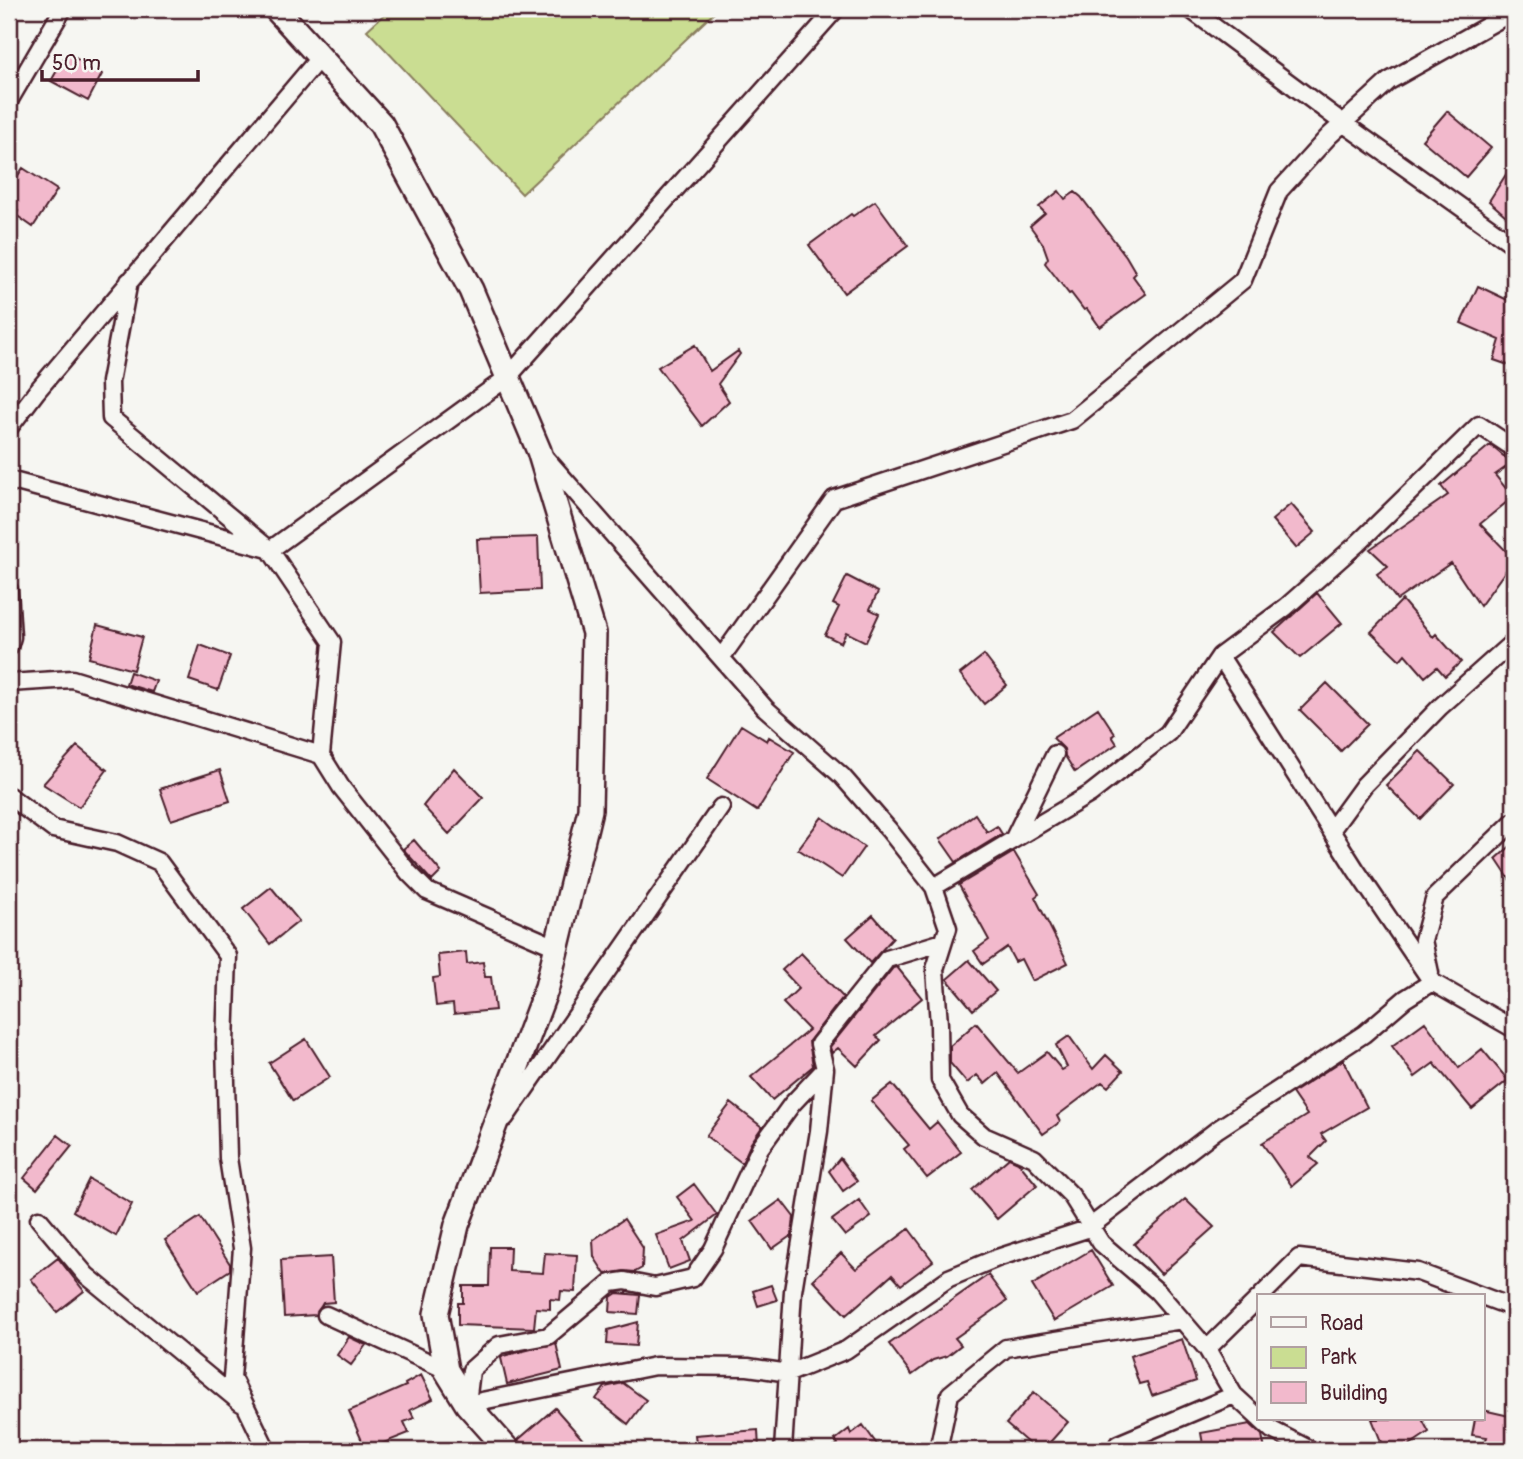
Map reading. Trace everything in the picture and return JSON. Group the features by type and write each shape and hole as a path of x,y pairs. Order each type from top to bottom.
{"main road":[{"path":"276,9 381,124 471,290 539,451 594,633 590,810 547,987 457,1225 436,1314 446,1370 467,1405 508,1450"}],"street":[{"path":"9,101 63,9"},
{"path":"270,550 508,377 836,9"},
{"path":"1190,9 1514,246"},
{"path":"721,658 834,499 1072,420 1243,280 1279,191 1388,80 1514,11"},
{"path":"9,428 129,281 320,57"},
{"path":"129,281 110,382 111,418 270,550 332,642 321,755 348,797 409,873 427,891 556,947"},
{"path":"934,887 1090,794 1168,733 1220,656 1286,607 1346,554 1479,425 1512,447 1514,452"},
{"path":"539,451 765,708 842,776 934,887 948,928 935,969 940,1080 960,1115 984,1136 1034,1158 1071,1195 1101,1242 1157,1291 1207,1349 1234,1395 1257,1416"},
{"path":"9,480 270,550"},
{"path":"9,590 12,637 9,647"},
{"path":"1332,829 1373,775 1440,707 1514,641"},
{"path":"1220,656 1356,870 1432,982 1514,1029"},
{"path":"9,684 72,679 321,755"},
{"path":"1013,840 1055,754"},
{"path":"9,796 53,829 117,843 159,862 228,956 225,1044 228,1158 242,1248 232,1378 267,1450"},
{"path":"490,1139 721,807"},
{"path":"1432,982 1423,940 1435,897 1514,821"},
{"path":"783,1450 793,1291 819,1131 825,1069 819,1044 887,959 943,942"},
{"path":"825,1069 792,1104 760,1148 713,1249 693,1278 655,1287 625,1281 611,1283 548,1336 499,1345 471,1370 467,1405 655,1366 748,1367 789,1373 846,1350 949,1278 997,1258 1090,1226 1218,1129 1364,1034 1405,999 1432,982"},
{"path":"39,1219 86,1275 246,1406"},
{"path":"1263,1294 1299,1258 1418,1272 1477,1294"},
{"path":"1484,1297 1514,1308"},
{"path":"1207,1349 1257,1300"},
{"path":"326,1315 446,1370"},
{"path":"938,1450 950,1394 1006,1348 1182,1320"},
{"path":"1119,1450 1118,1444 1234,1395"},
{"path":"1261,1420 1272,1430 1311,1450"}],"green space":[{"path":"390,9 718,9 522,194 367,30"}],"building":[{"path":"67,53 102,74 88,101 51,81"},
{"path":"1447,111 1491,148 1466,177 1422,140"},
{"path":"1514,162 1514,205 1506,216 1489,201"},
{"path":"23,168 57,190 33,227 16,215 18,211 9,205 9,189"},
{"path":"1059,191 1065,199 1075,192 1081,197 1126,256 1136,273 1133,276 1146,294 1100,327 1045,263 1048,258 1043,244 1030,226 1045,213 1039,207"},
{"path":"875,201 908,246 844,293 809,245 851,214 853,216"},
{"path":"1478,286 1514,303 1514,367 1494,360 1500,340 1461,323"},
{"path":"695,345 710,371 738,351 740,354 718,384 729,401 702,426 658,367"},
{"path":"1490,445 1512,463 1495,475 1513,497 1480,524 1514,559 1480,606 1451,563 1397,600 1377,574 1388,566 1370,549 1448,495 1441,486"},
{"path":"1291,504 1315,532 1296,548 1272,520"},
{"path":"538,537 540,590 480,593 477,539"},
{"path":"847,576 878,592 870,609 879,614 866,642 846,632 841,643 825,635 839,607 833,604"},
{"path":"1317,593 1342,623 1300,658 1274,632"},
{"path":"1402,600 1433,637 1436,634 1461,662 1445,676 1437,667 1425,677 1405,654 1400,660 1371,632"},
{"path":"97,625 142,637 133,670 89,658"},
{"path":"200,645 230,656 218,690 189,680"},
{"path":"984,655 1007,685 984,704 960,674"},
{"path":"130,672 156,681 152,692 126,684"},
{"path":"1327,683 1368,724 1341,751 1300,710"},
{"path":"1098,708 1115,734 1112,736 1117,744 1075,772 1065,756 1064,749 1053,738"},
{"path":"741,725 767,741 769,737 794,752 757,811 707,779"},
{"path":"77,746 107,770 79,807 43,784"},
{"path":"1420,751 1454,784 1420,819 1386,785"},
{"path":"454,768 483,798 449,834 423,806"},
{"path":"220,770 230,801 171,820 160,789"},
{"path":"975,814 987,832 997,826 1002,834 956,862 940,839"},
{"path":"822,817 864,847 842,878 798,849"},
{"path":"414,840 441,872 432,881 403,849"},
{"path":"1514,843 1514,886 1496,859"},
{"path":"1014,852 1039,894 1035,897 1068,963 1032,981 1021,959 1015,962 1007,947 983,964 974,951 989,940 959,885"},
{"path":"271,887 299,921 270,944 243,909"},
{"path":"873,915 893,938 870,963 847,938"},
{"path":"466,952 467,964 483,962 485,977 491,977 495,1010 454,1014 453,1004 436,1006 433,978 440,977 438,955"},
{"path":"801,953 843,997 809,1041 813,1066 772,1100 751,1077 809,1030 783,1003 799,988 782,970"},
{"path":"969,960 996,991 973,1010 947,979"},
{"path":"897,967 922,998 876,1036 881,1040 857,1066 838,1048 832,1053 830,1047 893,968"},
{"path":"1425,1022 1459,1068 1482,1049 1508,1080 1472,1109 1434,1063 1415,1077 1392,1046"},
{"path":"976,1023 1018,1073 1047,1052 1062,1070 1067,1067 1056,1045 1069,1036 1093,1069 1106,1055 1123,1071 1108,1087 1102,1082 1057,1116 1060,1122 1043,1134 998,1073 985,1084 977,1075 967,1083 950,1063 950,1046"},
{"path":"306,1039 330,1077 293,1101 269,1063"},
{"path":"1343,1060 1367,1107 1321,1134 1326,1141 1310,1157 1318,1164 1292,1186 1262,1143 1307,1115 1292,1093"},
{"path":"892,1084 929,1129 937,1122 961,1152 927,1178 904,1149 909,1145 871,1101"},
{"path":"731,1103 762,1127 742,1163 706,1136"},
{"path":"58,1135 72,1146 37,1189 24,1178"},
{"path":"840,1158 857,1181 843,1191 829,1171"},
{"path":"1009,1158 1018,1162 1037,1185 997,1219 972,1190"},
{"path":"89,1179 132,1204 116,1236 73,1211"},
{"path":"694,1184 717,1215 683,1241 690,1261 669,1269 656,1235 695,1221 677,1197"},
{"path":"1185,1199 1214,1227 1161,1274 1134,1244"},
{"path":"781,1200 794,1217 792,1235 772,1249 752,1221"},
{"path":"859,1200 871,1217 845,1236 832,1220"},
{"path":"200,1217 230,1264 230,1270 198,1291 165,1240"},
{"path":"624,1219 643,1248 642,1268 635,1272 605,1274 594,1257 593,1240"},
{"path":"909,1229 933,1261 901,1285 892,1275 846,1315 813,1280 841,1253 856,1269"},
{"path":"490,1247 510,1247 509,1271 543,1273 545,1253 577,1255 575,1292 561,1291 560,1300 550,1299 550,1309 536,1308 534,1328 458,1325 458,1303 463,1303 463,1286 489,1286"},
{"path":"1091,1250 1113,1286 1054,1321 1032,1285"},
{"path":"331,1257 334,1302 323,1303 316,1315 284,1317 281,1260"},
{"path":"58,1258 84,1291 57,1312 31,1279"},
{"path":"988,1275 1007,1301 955,1338 961,1345 947,1356 933,1360 912,1375 889,1344"},
{"path":"771,1285 777,1300 758,1306 753,1291"},
{"path":"617,1293 640,1295 638,1314 610,1312 611,1297"},
{"path":"638,1322 636,1346 607,1344 608,1330"},
{"path":"349,1337 366,1345 351,1365 337,1355"},
{"path":"1182,1339 1196,1381 1152,1396 1147,1382 1139,1384 1130,1356"},
{"path":"556,1343 562,1370 507,1384 501,1358 503,1356"},
{"path":"421,1375 433,1399 410,1410 414,1418 404,1422 409,1433 366,1450 349,1411 406,1386 405,1384"},
{"path":"623,1383 646,1400 628,1424 596,1399 605,1387"},
{"path":"1034,1392 1068,1422 1043,1450 1036,1450 1006,1424"},
{"path":"555,1408 592,1450 526,1450 518,1440"},
{"path":"1484,1410 1514,1417 1514,1450 1482,1450 1487,1437 1472,1435 1475,1420 1484,1420"},
{"path":"1372,1420 1423,1420 1429,1432 1402,1450 1388,1450"},
{"path":"1250,1424 1262,1435 1265,1450 1204,1450 1201,1433"},
{"path":"863,1425 881,1450 829,1450 838,1444 835,1440 849,1429 851,1434"},
{"path":"758,1430 759,1450 697,1450 695,1435"}]}
